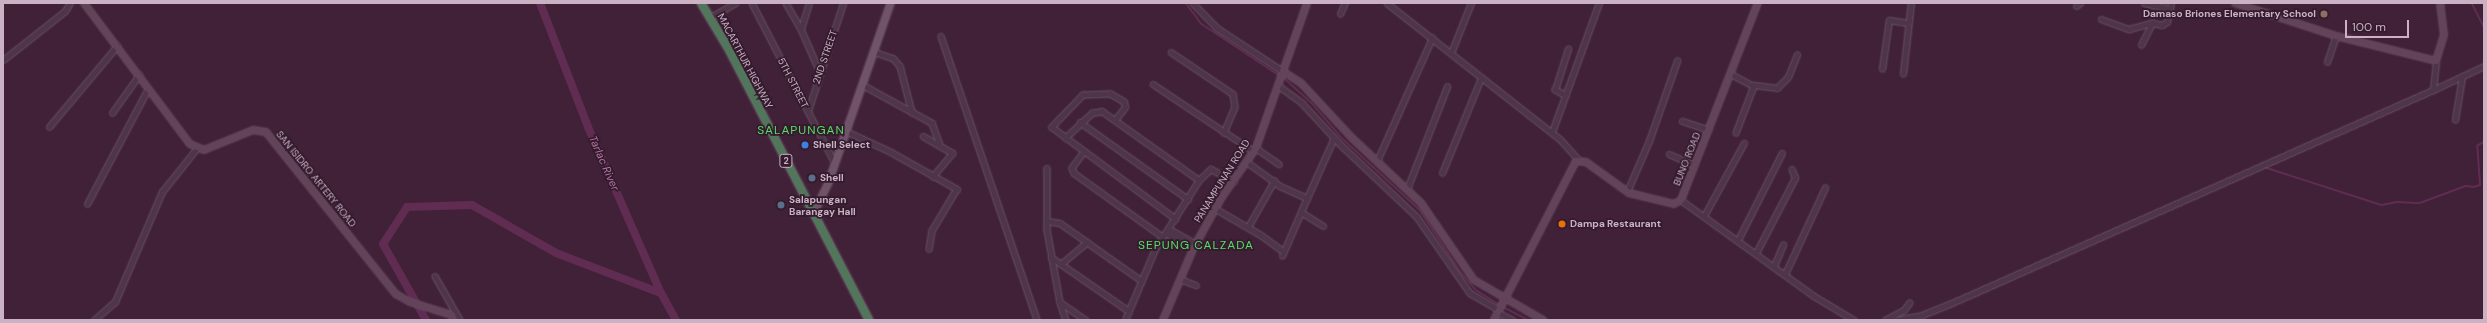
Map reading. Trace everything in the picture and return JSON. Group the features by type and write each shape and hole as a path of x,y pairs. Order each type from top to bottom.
{"highway":[{"name":"MACARTHUR HIGHWAY","path":"701,3 712,17 869,320"}],"main road":[{"path":"813,213 835,163 890,3"}],"street":[{"path":"3,60 65,11 70,3"},
{"path":"84,3 186,139 197,148 162,192 115,302 94,320"},
{"path":"712,17 735,3"},
{"name":"5TH STREET","path":"752,3 835,163"},
{"path":"786,3 801,29 819,70"},
{"path":"801,29 809,3"},
{"name":"2ND STREET","path":"808,111 819,70 843,3"},
{"path":"1193,3 1217,28 1282,78 1302,103 1334,138 1417,217 1465,287 1513,320"},
{"name":"PANAMPUNAN ROAD","path":"1163,320 1195,246 1216,209 1255,150 1282,78 1307,3"},
{"path":"1340,14 1345,3"},
{"path":"1388,3 1481,78 1552,132 1578,159 1570,169 1539,234 1503,298 1494,320"},
{"path":"1451,53 1471,3"},
{"path":"1552,132 1600,3"},
{"name":"BUNO ROAD","path":"1578,159 1586,162 1627,192 1674,204 1681,200 1758,3"},
{"path":"1904,74 1911,3"},
{"path":"2144,3 2169,10"},
{"path":"2101,19 2129,29 2152,23 2165,24 2171,3"},
{"path":"2237,3 2336,36 2436,62"},
{"path":"2433,90 2436,62 2444,35 2440,3"},
{"path":"1882,69 1889,20 1908,23"},
{"path":"2141,45 2152,23"},
{"path":"941,36 1037,320"},
{"path":"2327,62 2336,36"},
{"path":"1377,160 1432,38"},
{"path":"49,126 116,46"},
{"path":"1566,96 1555,90 1568,49"},
{"path":"874,52 892,58 900,66 912,112"},
{"path":"1170,52 1233,94 1235,107 1224,133"},
{"path":"1731,74 1754,85 1777,88 1788,77 1797,55"},
{"path":"1627,192 1649,141 1677,61"},
{"path":"1894,320 1922,315 1952,303 2484,66"},
{"path":"112,113 139,75"},
{"path":"2455,120 2462,77"},
{"path":"1282,78 1301,83 1332,119 1407,189 1424,207 1469,275 1479,284 1543,320"},
{"path":"1442,173 1481,78"},
{"path":"1153,84 1224,133 1279,164"},
{"path":"863,85 932,123 940,145"},
{"path":"1736,133 1754,85"},
{"path":"1407,189 1447,87"},
{"path":"87,204 148,89"},
{"path":"1115,120 1126,107 1124,102 1110,94 1083,95 1052,127 1176,219"},
{"path":"1065,138 1080,122 1099,111 1115,120 1199,180"},
{"path":"1682,121 1708,130"},
{"path":"1080,122 1188,199"},
{"name":"SAN ISIDRO ARTERY ROAD","path":"197,148 212,148 253,130 266,132 396,294 410,302 436,309 454,316"},
{"path":"846,131 892,152 957,191 932,231 929,249"},
{"path":"922,136 940,145 953,154 933,177"},
{"path":"1282,256 1334,138"},
{"path":"1704,216 1744,143"},
{"path":"1084,152 1072,168 1074,173 1166,233 1195,246"},
{"path":"1669,154 1695,165"},
{"path":"1738,240 1782,154"},
{"path":"1247,162 1274,181 1301,197 1307,198"},
{"path":"1047,168 1047,220 1051,257 1060,302 1066,320"},
{"path":"1125,320 1142,281 1166,233 1199,180 1211,169 1234,181"},
{"path":"1756,253 1795,178 1792,170"},
{"path":"1248,227 1274,181"},
{"path":"1785,274 1825,188"},
{"path":"1681,200 1785,274 1854,320"},
{"path":"1216,209 1248,227 1280,249"},
{"path":"1301,212 1323,226"},
{"path":"1047,220 1060,223 1142,281"},
{"path":"1060,264 1087,242"},
{"path":"1774,266 1783,245"},
{"path":"1051,257 1129,311"},
{"path":"435,276 454,316 460,320"},
{"path":"1180,279 1196,285"},
{"path":"1060,302 1086,320"},
{"path":"1885,320 1904,310 1909,304"}],"waterway":[{"name":"Tarlac River","path":"540,3 588,127 661,293 676,320"},
{"path":"1186,3 1202,24 1280,76"},
{"path":"2472,3 2484,27"},
{"path":"1283,77 1311,102 1342,138 1420,210 1460,271 1476,290 1498,304"},
{"path":"2264,167 2382,205 2398,202 2420,203 2466,186 2474,187 2480,185 2477,146 2484,142"},
{"path":"426,320 383,244 407,207 472,205 556,253 661,293"},
{"path":"1503,307 1528,320"}],"place":[{"name":"Damaso Briones Elementary School","path":"2324,14"},
{"name":"Shell Select","path":"805,145"},
{"name":"Shell","path":"812,178"},
{"name":"Salapungan Barangay Hall","path":"781,205"},
{"name":"Dampa Restaurant","path":"1562,224"}],"district":[{"name":"SALAPUNGAN","path":"801,131"},
{"name":"SEPUNG CALZADA","path":"1196,246"}]}
